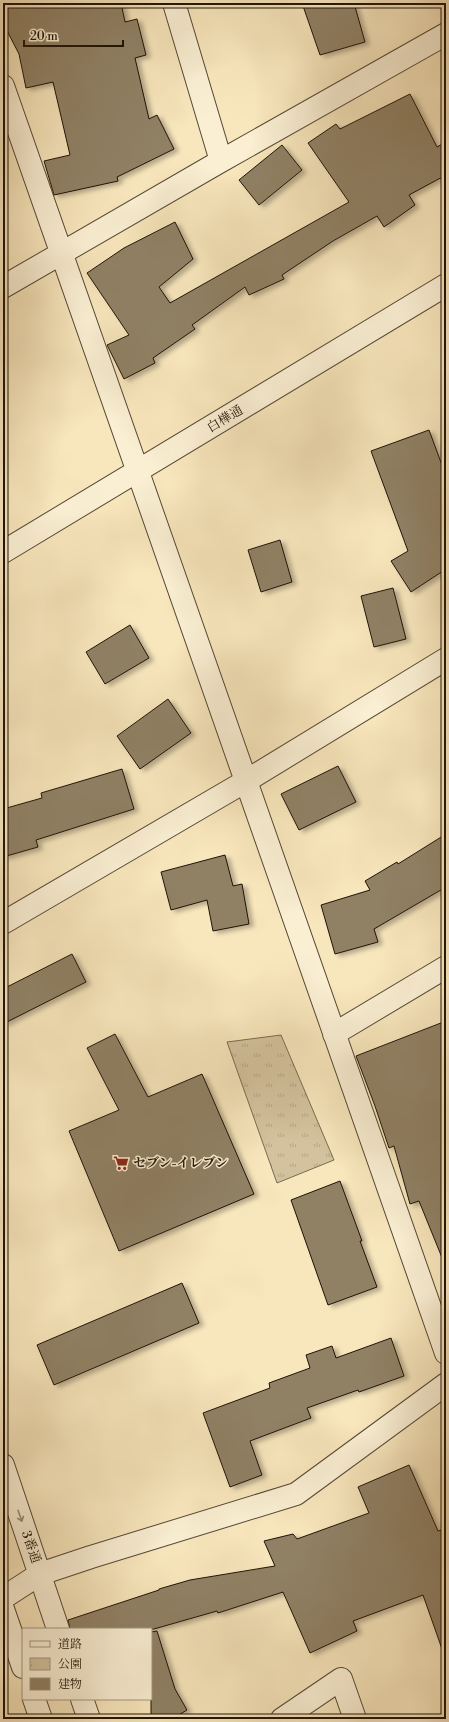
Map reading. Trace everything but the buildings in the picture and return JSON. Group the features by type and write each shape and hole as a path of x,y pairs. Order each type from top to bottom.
{"street":[{"path":"174,3 221,161"},
{"path":"3,287 221,161 446,34"},
{"path":"3,86 446,1353"},
{"name":"白樺通","path":"3,552 446,285"},
{"path":"3,923 246,781 446,659"},
{"path":"334,1034 446,967"},
{"path":"3,1598 40,1574 91,1556 296,1494 446,1384"},
{"name":"3番通","path":"3,1465 58,1628"},
{"path":"3,1609 22,1664"},
{"path":"282,1719 341,1679 355,1719"},
{"path":"34,1700 41,1719"},
{"path":"82,1700 89,1719"}],"green space":[{"path":"281,1035 334,1160 277,1183 227,1042"}],"place":[{"name":"セブン-イレブン","path":"121,1163"}]}
